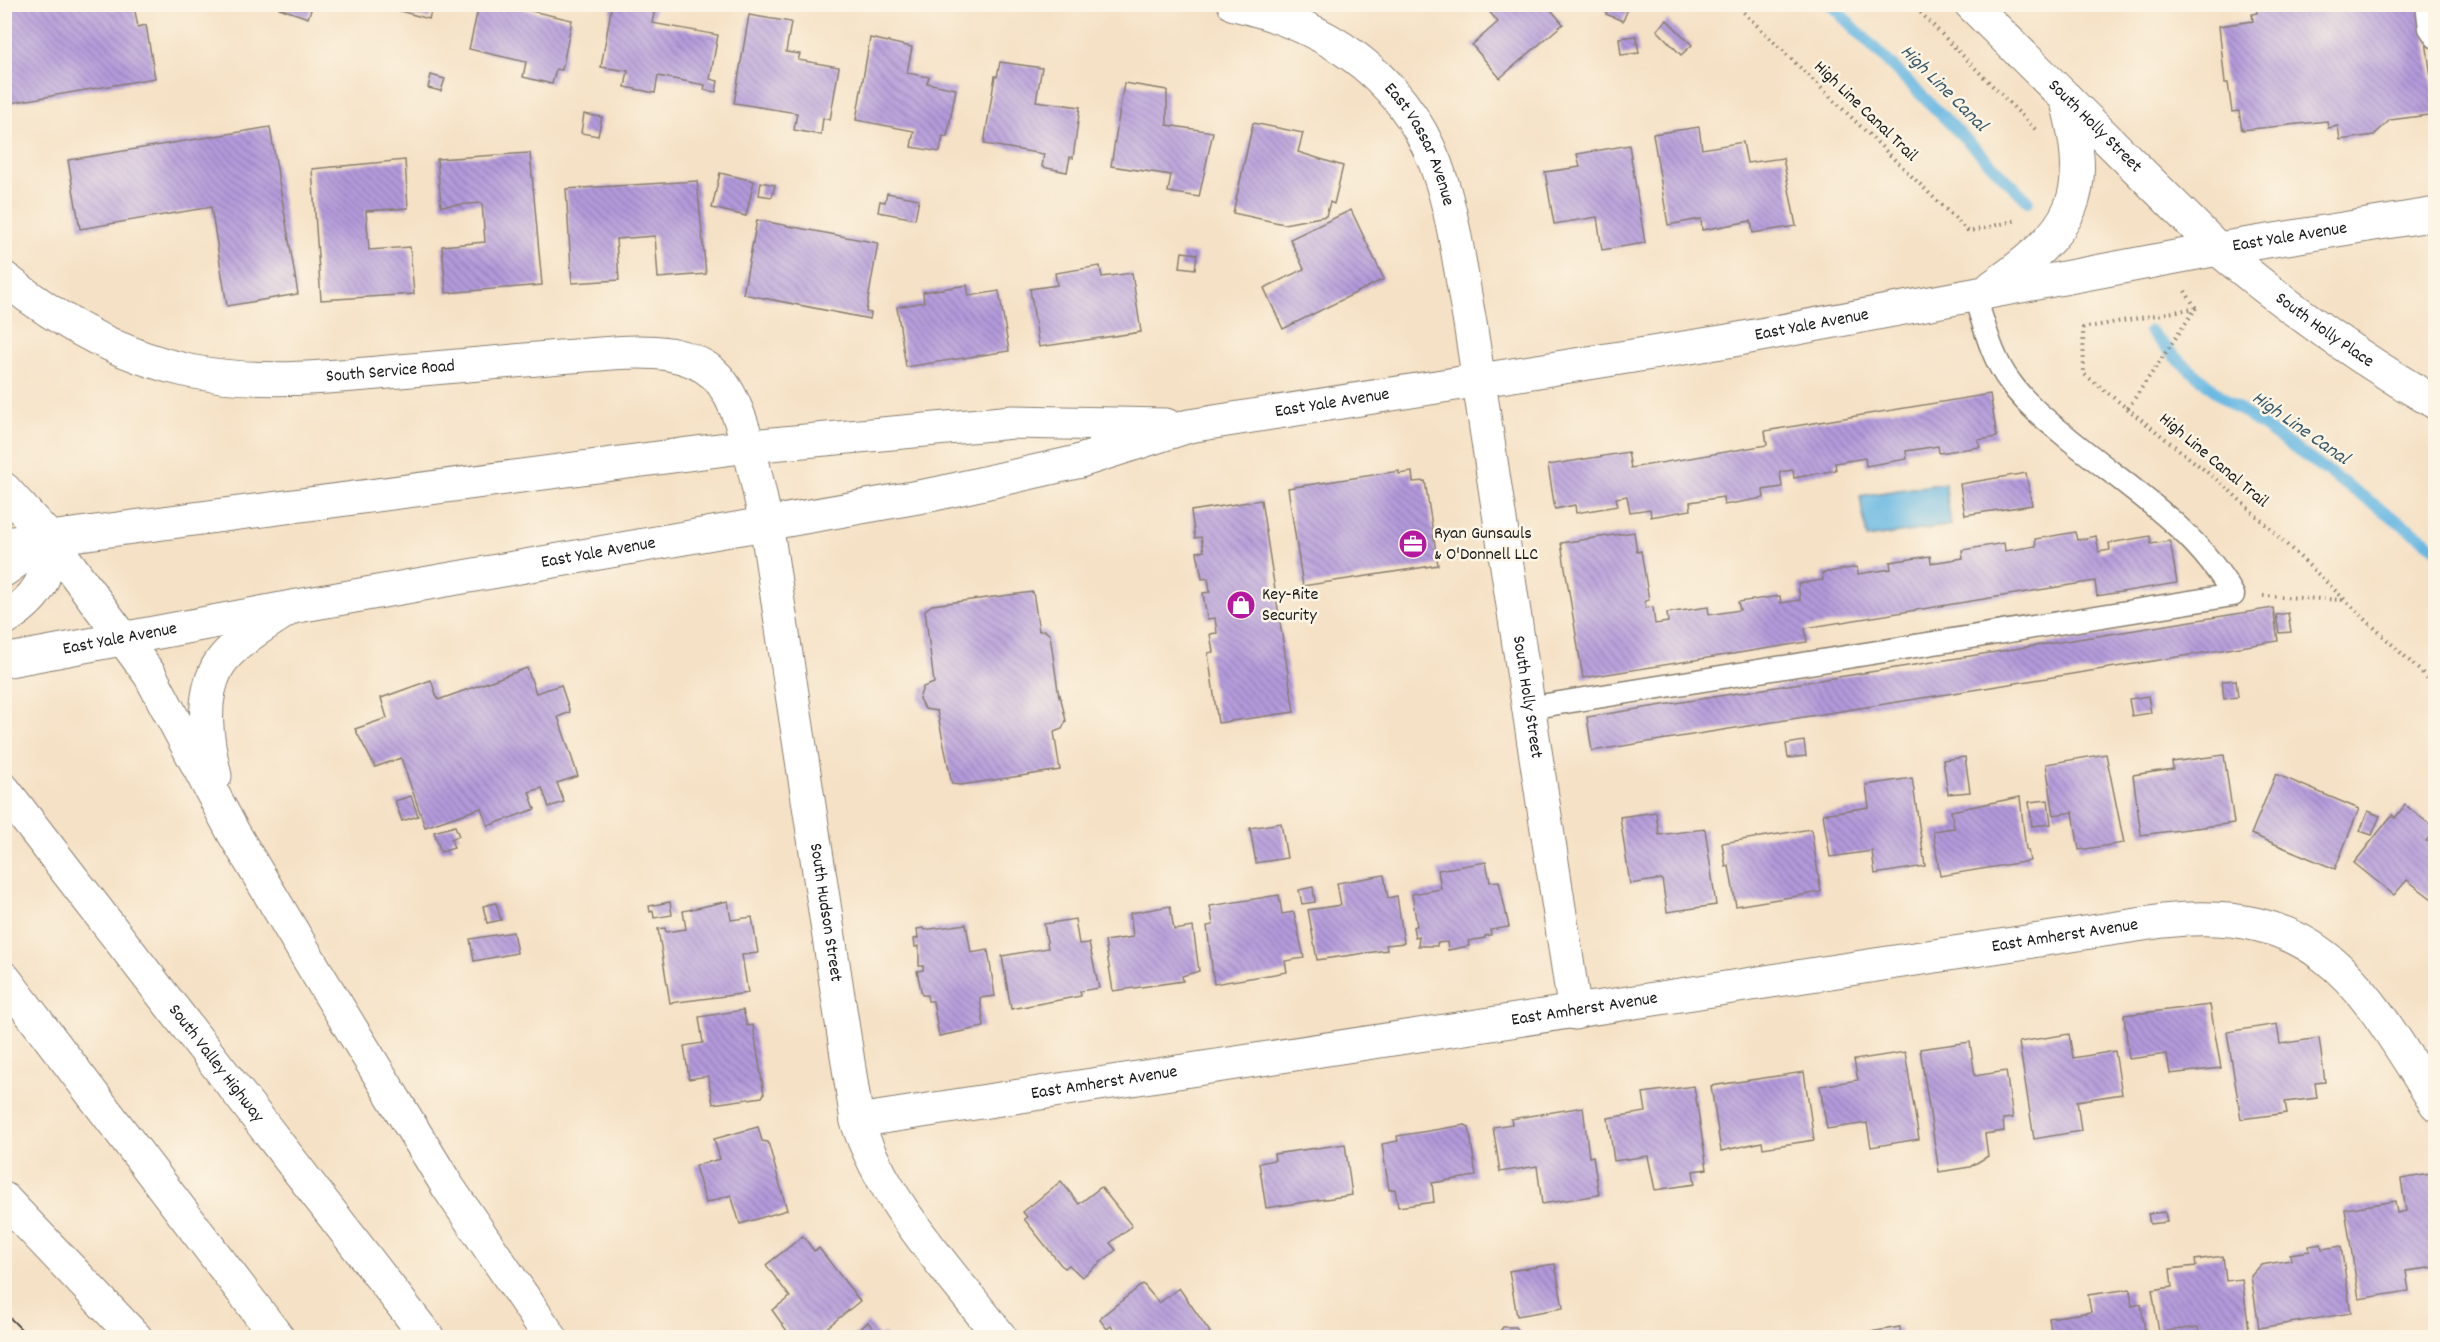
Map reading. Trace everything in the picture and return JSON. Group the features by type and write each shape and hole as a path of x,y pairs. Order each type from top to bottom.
{"main road":[{"name":"East Vassar Avenue","path":"1234,4 1294,21 1336,43 1377,75 1406,108 1428,145 1446,197 1457,246 1478,381"},
{"name":"South Holly Street","path":"1971,4 2218,249"},
{"path":"1980,293 2036,255 2052,239 2071,210 2076,194 2079,162 2078,143 2066,98"},
{"name":"East Yale Avenue","path":"4,661 292,607 935,494 1038,472 1189,426 1728,341 2218,249 2436,214"},
{"name":"South Holly Place","path":"2218,249 2330,337 2436,403"},
{"name":"South Service Road","path":"4,278 80,331 129,353 190,371 265,379 329,377 619,353 669,354 697,363 716,375 731,398 749,447"},
{"name":"South Holly Street","path":"1478,381 1575,1012"},
{"name":"East Yale Avenue","path":"4,544 749,447 1013,422 1075,421 1189,426"},
{"name":"South Hudson Street","path":"749,447 766,523 857,1121 866,1150 882,1180 1001,1338"},
{"path":"4,489 49,538 150,675 233,832 448,1187 551,1338"},
{"path":"4,570 49,538"},
{"path":"4,619 25,606 37,591 45,574 49,538"},
{"path":"233,832 215,776 206,738 208,698 218,667 248,636 292,607"},
{"name":"South Valley Highway","path":"4,790 428,1338"},
{"name":"East Amherst Avenue","path":"857,1121 2180,920 2219,918 2247,923 2310,945 2333,962 2358,985 2436,1104"},
{"path":"4,978 278,1338"},
{"path":"4,1200 136,1338"}],"lane":[{"path":"2427,4 2430,27 2436,37"},
{"path":"1528,708 2233,595 2206,556 2180,528 2072,441 2018,393 2000,365 1980,293"}],"path":[{"name":"High Line Canal Trail","path":"1735,4 1969,232 2023,218"},
{"path":"1912,4 2038,132"},
{"name":"High Line Canal Trail","path":"2128,408 2196,308 2083,328 2084,374 2227,488 2436,686"},
{"path":"2233,595 2343,600"}],"water":[{"path":"1945,483 1951,525 1867,538 1860,496"}],"building":[{"path":"4,4 110,4 111,10 134,6 138,27 146,25 155,78 11,103 4,91"},
{"path":"280,4 313,4 308,18 279,8"},
{"path":"390,4 433,4 429,19 389,8"},
{"path":"612,4 656,4 652,23 718,35 710,79 718,81 716,92 704,90 705,85 658,76 655,93 625,87 628,71 601,67"},
{"path":"1483,4 1546,4 1563,24 1500,78 1472,45 1498,22"},
{"path":"1610,4 1630,4 1623,21 1606,14"},
{"path":"2256,4 2273,4 2274,8 2301,4 2302,8 2324,4 2421,4 2436,114 2390,120 2374,135 2340,140 2338,126 2328,128 2327,121 2242,130 2239,111 2232,112 2228,83 2225,83 2219,26 2253,21 2252,14 2257,13"},
{"path":"479,5 523,5 522,9 572,20 562,70 556,69 552,84 523,77 526,62 469,49"},
{"path":"749,15 791,22 786,52 800,54 798,60 839,67 830,120 823,118 821,135 794,130 797,113 734,103"},
{"path":"1667,20 1692,45 1681,55 1657,30"},
{"path":"1636,36 1639,53 1621,55 1619,38"},
{"path":"870,38 912,47 907,73 929,77 927,83 956,89 947,137 943,136 940,152 911,147 914,131 856,120"},
{"path":"1000,62 1042,68 1036,101 1080,107 1073,158 1070,157 1067,172 1042,167 1044,154 984,144 995,76 997,77"},
{"path":"431,75 445,79 441,91 428,88"},
{"path":"1124,83 1167,90 1167,125 1213,132 1199,197 1168,192 1171,175 1111,166"},
{"path":"584,114 602,117 598,136 581,133"},
{"path":"1253,123 1303,133 1298,152 1343,166 1334,204 1330,202 1326,216 1284,224 1233,213"},
{"path":"270,127 298,294 227,306 211,207 80,229 68,160"},
{"path":"1699,127 1702,149 1743,142 1747,163 1783,158 1796,226 1753,233 1751,221 1702,230 1701,219 1668,225 1653,134"},
{"path":"1629,145 1645,243 1602,250 1597,217 1554,224 1545,172 1580,167 1577,154"},
{"path":"530,153 542,285 446,293 442,246 485,242 482,203 441,206 437,159"},
{"path":"405,160 408,208 366,211 369,250 410,247 414,294 321,300 312,169"},
{"path":"720,173 754,181 746,216 712,208"},
{"path":"697,181 706,274 658,278 655,236 616,239 619,280 572,283 566,189"},
{"path":"761,182 775,185 772,197 759,195"},
{"path":"887,193 919,199 915,219 878,212 880,201 885,202"},
{"path":"1351,210 1384,279 1283,329 1264,288 1304,269 1290,239"},
{"path":"757,220 878,243 866,312 871,313 870,319 743,294"},
{"path":"1182,252 1197,254 1195,269 1180,267"},
{"path":"1100,266 1102,277 1132,273 1141,332 1039,347 1030,289 1057,285 1055,273"},
{"path":"967,285 969,296 999,291 1009,351 906,367 897,307 924,302 923,292"},
{"path":"1990,394 1997,437 1978,440 1980,447 1939,453 1938,446 1906,451 1907,459 1866,466 1865,458 1835,463 1836,470 1794,478 1793,470 1780,472 1782,487 1763,490 1764,498 1724,505 1723,497 1690,502 1691,510 1651,517 1650,509 1630,512 1627,496 1616,498 1618,506 1576,513 1575,505 1555,509 1548,465 1628,452 1631,468 1767,445 1765,431"},
{"path":"1399,471 1399,474 1412,472 1413,482 1425,481 1438,565 1303,586 1288,488"},
{"path":"2026,473 2032,505 1965,515 1960,484"},
{"name":"Key-Rite Security","path":"1261,500 1294,712 1218,723 1208,653 1213,652 1210,634 1217,633 1215,618 1207,619 1203,593 1210,592 1208,578 1202,579 1197,552 1204,551 1201,537 1195,538 1191,511"},
{"path":"1634,532 1637,552 1641,551 1649,600 1645,601 1646,608 1653,607 1655,624 1668,622 1667,613 1708,607 1709,615 1740,610 1738,602 1780,596 1781,603 1800,600 1798,584 1823,580 1822,573 1857,567 1858,574 1891,569 1890,562 1930,556 1931,563 1963,558 1962,550 2004,543 2005,551 2036,546 2035,539 2075,532 2077,540 2096,536 2099,552 2110,550 2109,543 2150,536 2151,544 2170,541 2177,583 2097,596 2095,581 1805,628 1807,642 1583,678 1561,543"},
{"path":"1033,592 1039,631 1044,630 1050,635 1059,697 1060,695 1066,721 1062,729 1054,732 1060,770 961,785 952,784 937,711 925,709 919,699 923,687 934,683 925,610 932,605"},
{"path":"2273,608 2278,641 1592,751 1587,717"},
{"path":"2288,613 2291,632 2279,633 2276,615"},
{"path":"527,668 536,693 561,685 570,712 558,717 578,776 557,783 564,802 549,807 542,788 529,792 535,809 488,826 481,808 425,827 401,758 375,767 355,729 387,718 381,698 431,680 438,700"},
{"path":"2236,680 2238,697 2224,699 2222,681"},
{"path":"2148,696 2151,713 2132,716 2129,699"},
{"path":"1804,741 1806,756 1788,758 1786,744"},
{"path":"2106,754 2124,843 2079,850 2073,812 2054,815 2046,764"},
{"path":"2224,755 2234,823 2141,835 2133,775 2173,769 2172,762"},
{"path":"1965,757 1970,792 1948,794 1943,760"},
{"path":"2276,774 2359,809 2335,869 2251,834"},
{"path":"1912,778 1925,866 1875,874 1872,851 1830,857 1823,814 1869,807 1866,785"},
{"path":"411,796 418,816 402,821 395,801"},
{"path":"2020,797 2026,850 2028,850 2030,861 1940,876 1933,831 1954,828 1951,811"},
{"path":"2048,800 2051,824 2032,826 2029,802"},
{"path":"2405,805 2436,829 2426,841 2432,843 2436,838 2436,902 2407,880 2394,895 2354,863 2392,815 2395,818"},
{"path":"2368,811 2380,816 2372,835 2360,831"},
{"path":"1656,812 1659,835 1705,829 1716,905 1667,912 1662,879 1630,884 1620,817"},
{"path":"1281,823 1287,858 1256,863 1250,828"},
{"path":"455,826 459,836 451,839 454,848 441,852 434,832"},
{"path":"1811,829 1821,892 1736,906 1729,866 1726,867 1722,843"},
{"path":"1486,862 1490,882 1499,881 1509,927 1490,930 1491,935 1485,938 1468,941 1469,946 1448,950 1447,942 1437,943 1437,946 1418,946 1419,936 1415,937 1413,927 1417,926 1412,894 1441,889 1438,870"},
{"path":"1384,875 1388,898 1397,896 1404,943 1386,945 1387,950 1317,960 1308,910 1341,905 1337,883"},
{"path":"1313,887 1315,902 1302,904 1299,890"},
{"path":"1279,895 1282,914 1294,912 1304,958 1285,961 1287,972 1214,984 1207,926 1213,925 1210,906"},
{"path":"728,901 731,920 752,917 758,953 742,955 748,993 670,1003 658,929 665,928 666,932 686,929 683,911"},
{"path":"670,902 672,915 654,918 649,906"},
{"path":"496,903 501,920 487,923 483,906"},
{"path":"1170,906 1174,930 1193,927 1199,971 1182,976 1183,981 1113,991 1105,941 1133,937 1130,913"},
{"path":"1075,919 1079,944 1089,943 1099,988 1080,991 1081,996 1011,1009 1002,956 1048,948 1044,924"},
{"path":"966,924 971,953 988,950 995,996 980,998 984,1027 939,1036 933,1001 928,1001 927,995 922,995 917,971 923,970 923,966 919,966 919,946 915,947 914,939 918,938 917,929"},
{"path":"513,932 517,953 474,961 470,939"},
{"path":"2210,1005 2221,1068 2170,1074 2167,1054 2129,1059 2124,1015"},
{"path":"743,1010 747,1026 753,1025 764,1094 762,1097 713,1104 708,1076 689,1079 684,1046 703,1043 699,1017"},
{"path":"2277,1024 2280,1044 2319,1038 2325,1082 2315,1083 2317,1098 2285,1102 2287,1113 2241,1119 2227,1032"},
{"path":"2069,1034 2073,1058 2115,1051 2122,1094 2077,1101 2081,1131 2034,1139 2019,1042"},
{"path":"1970,1042 1975,1076 2006,1071 2013,1118 2003,1119 2004,1131 1985,1134 1988,1156 1970,1167 1939,1172 1920,1049"},
{"path":"1905,1052 1919,1139 1871,1147 1867,1123 1827,1129 1820,1086 1858,1080 1854,1060"},
{"path":"1804,1072 1814,1140 1763,1148 1762,1142 1721,1151 1711,1086"},
{"path":"1694,1086 1707,1169 1693,1171 1695,1184 1655,1190 1648,1156 1614,1161 1608,1118 1646,1112 1643,1093"},
{"path":"1583,1107 1589,1157 1593,1156 1599,1195 1542,1204 1537,1166 1500,1172 1493,1127 1512,1124 1511,1119"},
{"path":"1465,1125 1469,1127 1476,1176 1432,1183 1434,1202 1398,1207 1395,1189 1389,1190 1382,1144 1398,1141 1397,1136"},
{"path":"758,1127 762,1141 768,1142 787,1210 740,1224 731,1195 706,1203 695,1166 720,1159 714,1139"},
{"path":"1345,1144 1352,1195 1266,1208 1259,1163 1275,1160 1274,1154"},
{"path":"2434,1174 2436,1184 2436,1267 2406,1271 2409,1291 2359,1299 2345,1209 2395,1201 2397,1213 2406,1211 2401,1179"},
{"path":"1061,1181 1079,1204 1101,1187 1132,1226 1110,1243 1116,1250 1082,1277 1069,1265 1065,1268 1061,1265 1024,1219 1027,1217 1023,1212"},
{"path":"2165,1212 2167,1222 2150,1224 2148,1214"},
{"path":"803,1236 814,1251 819,1248 860,1301 814,1338 792,1338 772,1310 790,1297 766,1265"},
{"path":"2321,1244 2322,1249 2341,1246 2351,1313 2259,1328 2251,1276 2261,1265 2291,1260 2290,1254 2310,1251 2309,1246"},
{"path":"2223,1256 2226,1281 2242,1279 2250,1338 2200,1338 2198,1327 2159,1332 2152,1290 2172,1287 2170,1269 2196,1266 2195,1260"},
{"path":"1555,1264 1563,1308 1517,1316 1509,1271"},
{"path":"1143,1284 1159,1303 1179,1288 1210,1332 1203,1338 1115,1338 1116,1334 1111,1326 1107,1329 1100,1320 1102,1316"},
{"path":"2130,1289 2132,1306 2141,1304 2146,1338 2052,1338 2049,1318 2091,1312 2088,1295"},
{"path":"868,1322 879,1337 884,1334 887,1338 851,1338"},
{"path":"1503,1327 1516,1327 1524,1338 1495,1338"},
{"path":"1900,1327 1901,1338 1859,1338 1859,1334"}],"waterway":[{"name":"High Line Canal","path":"1830,4 2028,201"},
{"name":"High Line Canal","path":"2150,331 2175,357 2226,400 2436,548"}],"tram line":[{"path":"4,1312 30,1338"}],"place":[{"name":"Ryan Gunsauls & O'Donnell LLC","path":"1413,544"},
{"name":"Key-Rite Security","path":"1241,605"}]}
